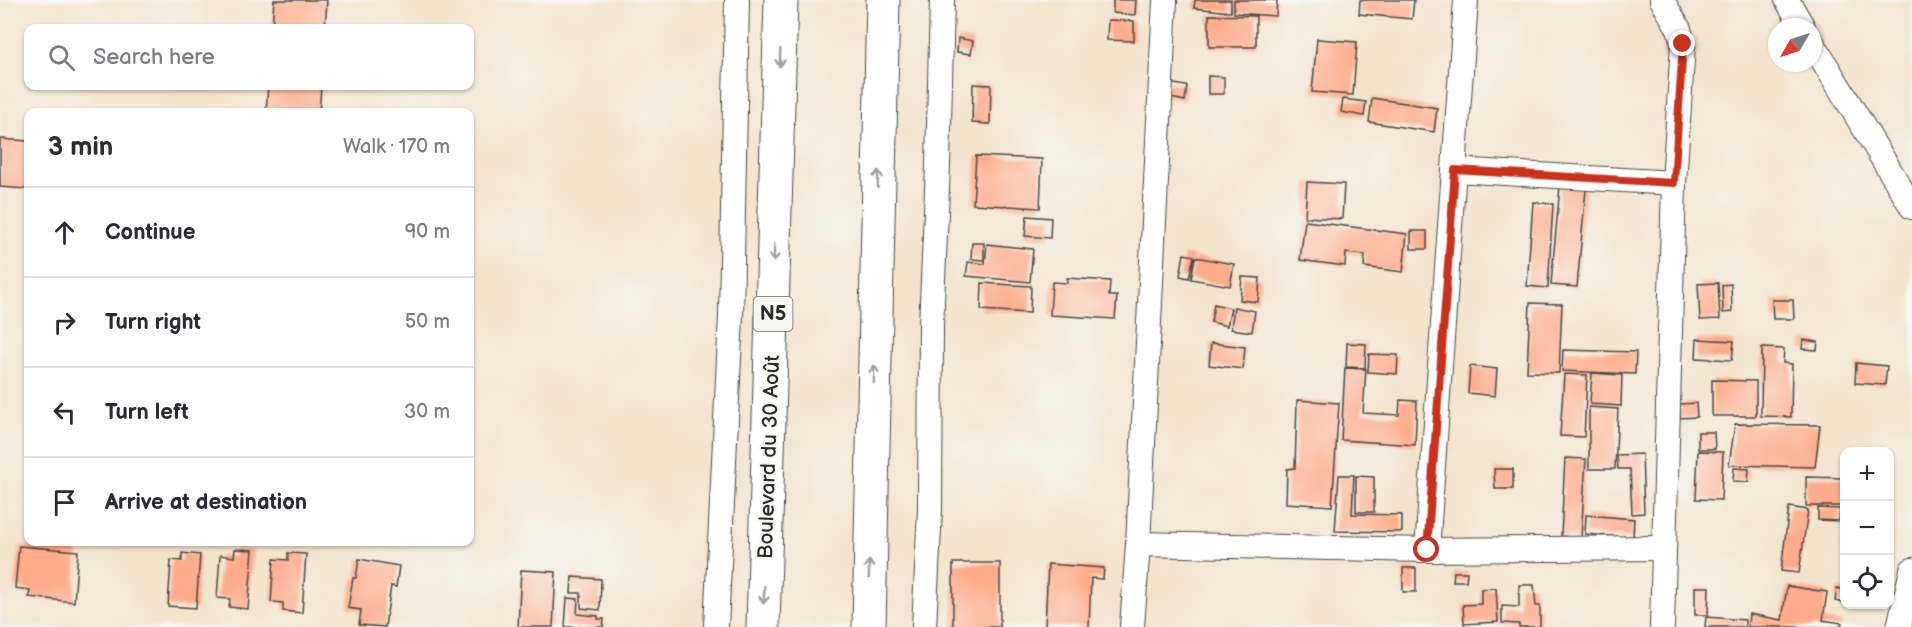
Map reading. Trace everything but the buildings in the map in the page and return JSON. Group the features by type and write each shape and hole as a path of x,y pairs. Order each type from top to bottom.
{"highway":[{"name":"Boulevard du 30 Août","path":"763,627 781,0"},
{"path":"869,627 883,0"}],"street":[{"path":"716,627 731,316 736,0"},
{"path":"924,627 930,510 931,325 939,166 942,0"},
{"path":"1132,627 1165,0"},
{"path":"1427,550 1466,0"},
{"path":"1662,0 1679,28 1683,44 1674,183 1662,627"},
{"path":"1786,0 1797,18"},
{"path":"1822,57 1901,170 1912,207"},
{"path":"1455,170 1674,183"},
{"path":"1138,544 1427,550 1664,548"},
{"path":"1899,627 1912,570"}],"route":[{"path":"1427,550 1455,170 1674,183 1683,44"}]}
